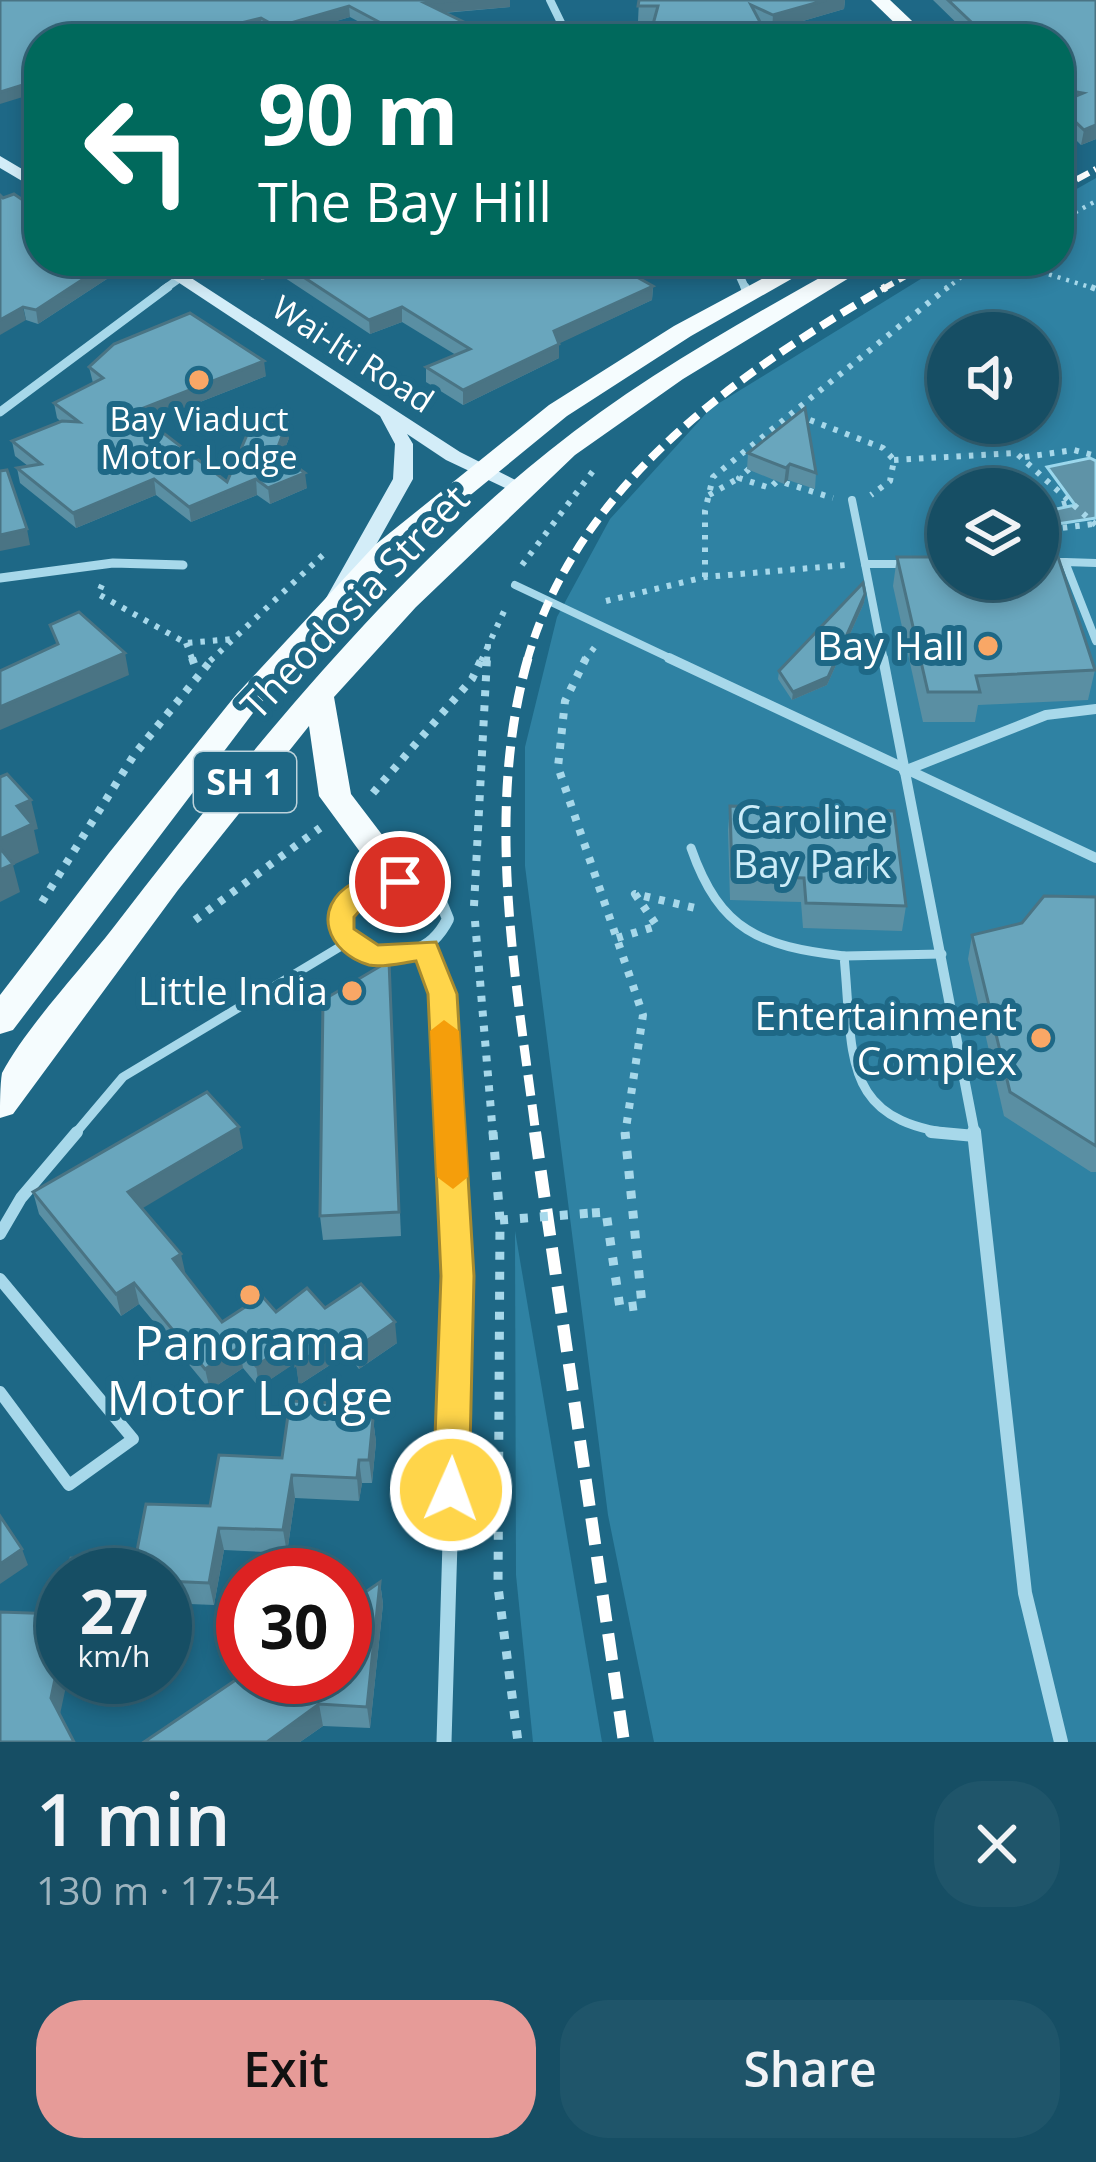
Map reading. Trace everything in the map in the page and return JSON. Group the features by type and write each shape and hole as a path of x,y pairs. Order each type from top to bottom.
{"highway":[{"path":"880,0 906,24"},
{"name":"Theodosia Street","path":"0,1021 227,727 334,602 478,471 615,371 782,276"},
{"name":"Theodosia Street","path":"0,1104 230,800 319,694 431,574 523,489 629,404 841,276"},
{"path":"319,694 335,796 400,882"}],"main road":[{"name":"Wai-Iti Road","path":"177,276 478,471 523,489"},
{"path":"334,602 403,479 404,444 382,410"}],"street":[{"path":"740,276 747,293"},
{"path":"0,412 180,278"},
{"path":"852,500 975,1136 1025,1594 1061,1742"},
{"path":"1059,562 1065,562"},
{"path":"0,578 113,563 182,565"},
{"path":"865,564 913,564"},
{"path":"515,585 1096,858"},
{"path":"904,771 1046,715 1093,709 1096,724"},
{"path":"400,882 429,890 446,908 445,930 426,949 375,956 348,942 340,929 348,901 362,890 400,882"},
{"path":"426,949 442,994 458,1276 444,1742"}],"lane":[{"path":"1096,563 1065,562 1096,641"},
{"path":"692,848 709,896 721,911 738,929 771,945 844,956 942,954"},
{"path":"0,1234 21,1198 123,1077 348,942"},
{"path":"844,956 860,1088 872,1108 925,1135 975,1136"},
{"path":"0,1279 133,1439 69,1485 0,1392"}],"path":[{"path":"706,577 708,496 713,477 963,276"},
{"path":"1054,276 1096,289"},
{"path":"810,420 884,448 894,460"},
{"path":"894,460 993,451 1025,458 1074,450 1096,456"},
{"path":"1025,458 1092,523"},
{"path":"739,478 770,488 781,482 852,500 875,494 890,481 894,460"},
{"path":"360,808 472,680 545,528 596,467 582,462"},
{"path":"708,496 749,469"},
{"path":"1059,506 1070,504"},
{"path":"1059,528 1092,523"},
{"path":"28,920 128,758 197,673 308,575 331,544"},
{"path":"113,563 98,594 186,643 235,638"},
{"path":"573,610 706,577 865,564"},
{"path":"500,1220 606,1212 620,1308 642,1305 624,1124 643,1015 558,767 562,718 577,669 614,629"},
{"path":"186,643 197,673"},
{"path":"488,644 472,886 500,1220 498,1587 518,1742"},
{"path":"195,920 293,843 332,822"},
{"path":"617,938 657,926 635,894 721,911"}],"green space":[{"name":"Caroline Bay Park","path":"1096,178 1096,1742 654,1742 608,1515 525,866 525,747 557,617 610,519 711,408 926,276 1074,276 1074,190"},
{"path":"515,1231 602,1742 533,1742 516,1575"}],"shaded area":[{"path":"1090,458 1096,461 1096,518 1059,524 1059,508 1075,505 1059,483 1059,468 1047,467"}],"building":[{"path":"0,0 464,0 425,3 468,24 383,24 349,6 287,24 261,18 237,24 24,24 24,85 0,92"},
{"path":"639,0 826,0 773,15 751,5 761,24 653,24 658,6 638,6"},
{"path":"948,0 1096,0 1096,125 1084,130 1074,120 1074,97 1083,93 1074,92 1074,24 973,24"},
{"path":"14,194 24,201 24,276 88,276 36,310 23,307 0,320 0,195"},
{"path":"302,276 635,276 653,286 554,331 559,344 463,390 426,367 470,349 402,307 369,320"},
{"path":"190,313 264,361 108,422 149,422 227,482 252,423 287,423 276,452 305,473 268,488 256,479 189,507 154,479 73,513 17,468 41,464 12,441 62,421 79,422 54,403 103,378 89,367 114,344"},
{"path":"805,408 816,473 790,464 786,468 748,453"},
{"path":"7,470 27,529 0,535 0,471"},
{"name":"Bay Hall","path":"897,557 927,557 927,600 1059,600 1059,560 1095,670 976,676 980,692 928,692"},
{"path":"863,583 865,594 828,677 793,692 779,671"},
{"path":"79,612 125,653 0,707 0,671 58,644 50,625"},
{"path":"7,774 31,800 17,806 32,824 0,839 0,777"},
{"path":"730,806 894,811 906,906 806,903 804,878 732,876"},
{"path":"0,848 13,864 0,870"},
{"name":"Entertainment Complex","path":"1044,896 1096,897 1096,1146 1010,1092 972,935 1022,923"},
{"path":"389,961 399,1212 320,1216 323,1000"},
{"path":"207,1092 239,1127 128,1192 181,1254 173,1259 222,1322 262,1296 276,1312 307,1288 325,1308 361,1284 395,1322 356,1348 344,1333 296,1365 300,1337 256,1366 240,1347 205,1369 134,1283 116,1294 33,1192"},
{"path":"290,1401 358,1409 356,1418 373,1419 369,1460 359,1460 357,1478 292,1475 283,1530 219,1528 209,1583 192,1582 192,1548 138,1548 146,1504 210,1506 219,1455 282,1458"},
{"path":"0,1516 22,1549 0,1564"},
{"path":"380,1582 372,1659 372,1587"},
{"path":"0,1612 36,1613 36,1704 54,1704 74,1742 0,1742"},
{"path":"216,1693 216,1704 319,1704 267,1742 144,1742"}],"railway":[{"path":"1074,181 1096,169"},
{"path":"882,289 906,276"},
{"path":"882,289 886,287"},
{"path":"528,659 550,598 583,541 623,488 720,397 882,289"},
{"path":"528,659 515,716 506,835 513,956 536,1135"},
{"path":"535,1132 624,1742"}],"slow traffic":[{"path":"444,1031 453,1177"}],"place":[{"name":"Bay Viaduct Motor Lodge","path":"199,380"},
{"name":"Bay Hall","path":"988,646"},
{"name":"Little India","path":"352,991"},
{"name":"Entertainment Complex","path":"1041,1038"},
{"name":"Panorama Motor Lodge","path":"250,1295"}],"route":[{"path":"400,882 362,890 340,914 340,929 348,942 375,956 392,958 426,949 442,994 458,1276 451,1490"}]}
